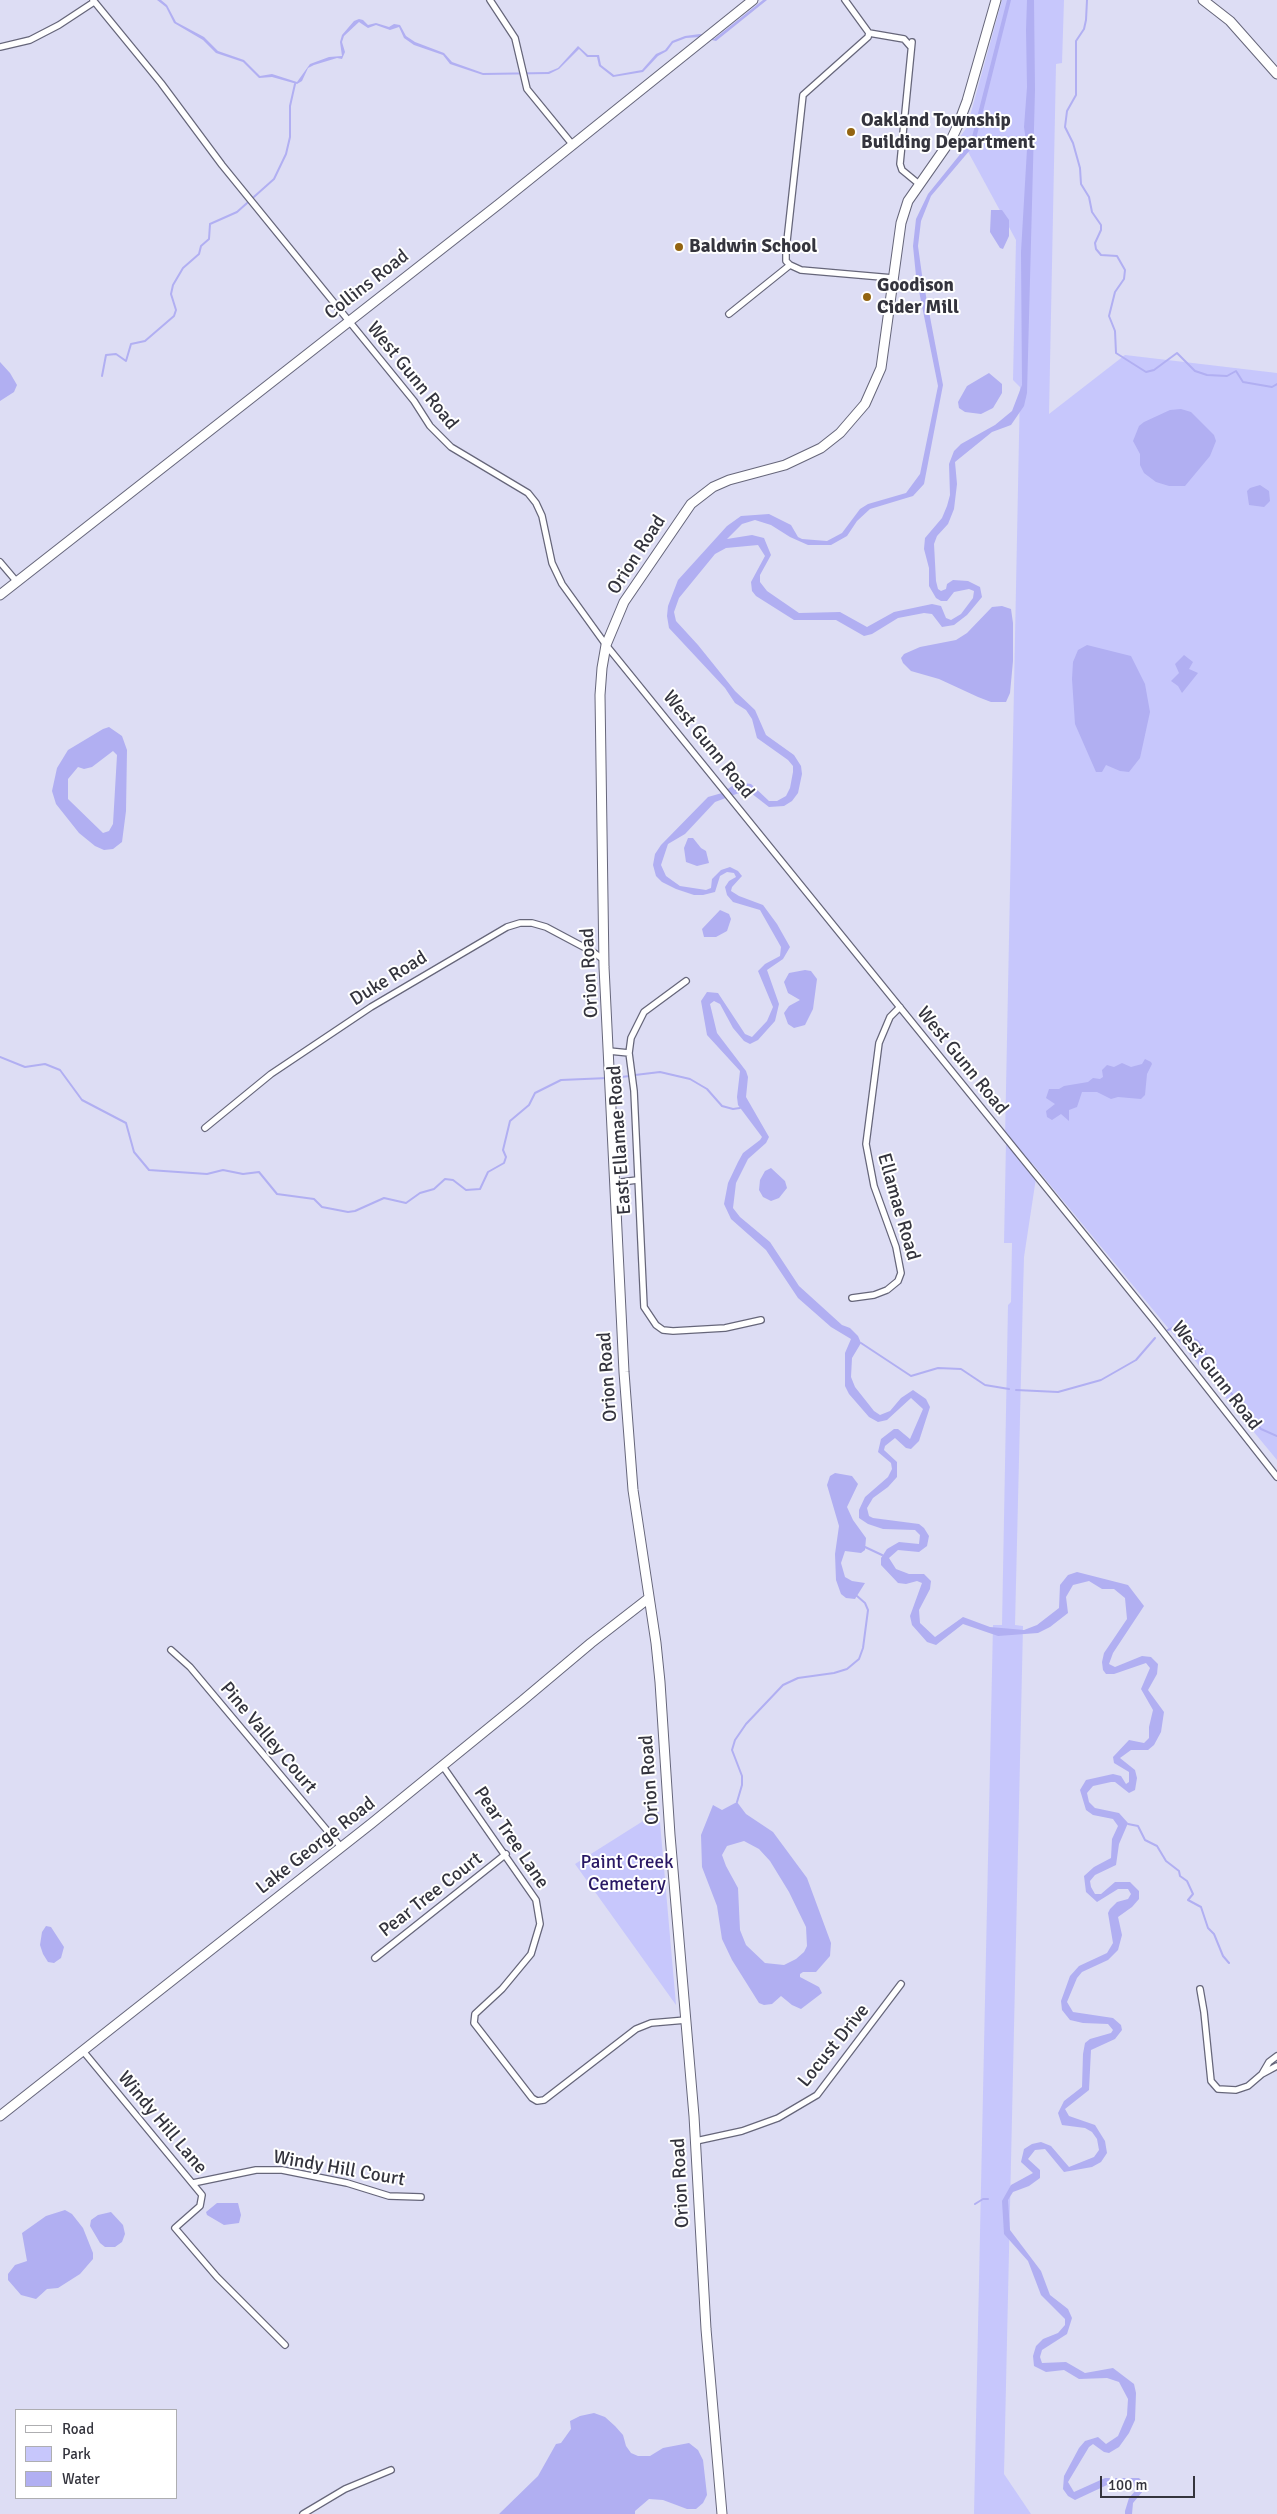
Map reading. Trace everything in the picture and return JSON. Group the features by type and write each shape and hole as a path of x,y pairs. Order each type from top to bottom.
{"street":[{"path":"490,0 515,38 528,89 572,144"},
{"path":"846,0 869,33 904,39 911,45 900,164 902,170 919,184 952,138 959,122 967,101 996,0"},
{"path":"1203,0 1234,25 1277,74"},
{"path":"0,47 30,40 59,25 94,1"},
{"name":"West Gunn Road","path":"94,1 414,401 438,435 451,447 528,493 536,503 542,516 552,564 562,584 606,645 900,1007 1032,1173 1156,1323 1277,1477"},
{"name":"Collins Road","path":"0,595 659,77 749,1"},
{"path":"869,33 868,37 803,95 786,261 801,270 892,278"},
{"name":"Orion Road","path":"722,2514 706,2329 696,2141 667,1802 660,1682 632,1482 614,1183 604,960 600,694 606,645 629,595 691,504 713,487 729,480 785,465 821,448 840,433 856,416 873,388 881,368 901,224 908,201 919,184"},
{"path":"729,314 790,265"},
{"path":"0,562 17,582"},
{"name":"Duke Road","path":"205,1128 271,1074 370,1007 507,927 520,923 546,927 593,952 604,960"},
{"name":"East Ellamae Road","path":"686,981 644,1012 631,1038 629,1053 634,1091 644,1307 652,1320 663,1330 673,1332 725,1328 761,1320"},
{"name":"Ellamae Road","path":"852,1298 874,1295 887,1290 898,1281 901,1273 896,1247 874,1186 866,1144 879,1043 890,1017 900,1007"},
{"path":"608,1051 629,1053"},
{"path":"614,1183 637,1180"},
{"name":"Lake George Road","path":"0,2116 341,1847 591,1642 649,1598"},
{"name":"Pine Valley Court","path":"170,1650 190,1667 341,1847"},
{"name":"Pear Tree Lane","path":"442,1765 506,1854 536,1900 540,1924 538,1936 531,1954 522,1967 475,2014 474,2023 532,2098 538,2102 544,2100 636,2029 651,2023 686,2020"},
{"name":"Pear Tree Court","path":"375,1958 506,1854"},
{"name":"Locust Drive","path":"696,2141 742,2131 778,2118 816,2096 901,1984"},
{"path":"1200,1989 1211,2081 1218,2089 1236,2090 1248,2086 1262,2074 1277,2066"},
{"name":"Windy Hill Lane","path":"83,2051 202,2195 200,2206 175,2228 217,2277 285,2346"},
{"path":"1262,2074 1269,2062 1277,2056"},
{"name":"Windy Hill Court","path":"193,2183 256,2170 282,2170 339,2182 389,2196 421,2197"},
{"path":"303,2514 345,2488 391,2470"}],"green space":[{"path":"1002,0 1064,0 1062,63 1056,64 1049,414 1125,355 1277,373 1277,1460 1032,1163 1032,1173 1036,1178 1024,1257 1015,1625 1023,1626 1004,2474 1031,2514 974,2514 993,1625 1002,1625 1008,1305 1011,1302 1012,1243 1004,1243 1005,1139 1020,387 1013,380 1016,240 960,137 967,127"},
{"name":"Paint Creek Cemetery","path":"659,1811 676,2005 575,1864"}],"water":[{"path":"157,0 161,0 167,5 176,22 204,37 218,51 244,60 260,76 272,74 297,82 310,64 329,57 342,56 340,42 342,35 354,21 359,19 368,25 376,23 389,27 394,24 400,25 406,36 415,42 444,53 452,62 483,73 548,72 558,68 578,46 588,55 599,55 601,65 614,75 642,70 656,54 665,50 672,41 685,36 700,34 714,39 763,0 767,0 716,41 700,37 686,38 673,43 667,51 658,56 643,72 613,77 599,66 597,57 587,57 579,49 559,69 549,74 483,75 450,64 443,55 414,45 404,38 399,27 390,30 376,25 368,28 359,22 344,36 342,42 345,52 342,59 337,58 308,68 302,81 297,84 272,77 259,78 243,62 216,53 203,40 174,23 166,7"},
{"path":"1007,0 1011,0 976,139 970,150 931,196 921,221 918,246 943,385 924,484 913,496 870,509 857,521 847,536 831,545 808,545 790,537 771,525 755,520 742,524 727,539 752,535 764,538 771,555 760,575 760,582 767,591 799,613 840,612 867,627 894,612 932,604 941,606 946,618 951,620 961,614 973,598 974,591 969,589 954,592 947,601 941,601 936,598 929,586 929,568 924,549 925,538 942,518 947,506 950,495 949,464 954,451 961,444 995,425 1012,411 1022,385 1021,252 1027,149 1024,127 1027,87 1026,30 1027,0 1034,0 1035,90 1027,393 1024,406 1011,425 992,432 955,462 957,484 954,509 948,524 937,536 934,544 938,589 941,591 946,589 947,584 953,580 968,581 980,587 982,597 967,615 954,625 942,627 932,614 924,613 898,618 872,634 864,636 836,620 794,620 756,596 752,591 751,582 765,556 758,545 726,548 715,554 679,598 674,612 676,621 735,691 755,710 766,735 794,755 801,766 802,774 798,793 792,801 784,806 769,807 747,790 715,802 685,834 668,844 661,865 666,876 680,886 706,890 711,888 712,879 721,870 730,867 738,871 742,876 732,887 731,891 763,905 777,924 790,947 783,959 767,970 779,1004 775,1021 758,1040 750,1044 744,1041 733,1028 720,1004 714,1001 710,1004 717,1033 746,1071 748,1077 746,1097 769,1137 766,1143 748,1159 736,1183 733,1208 740,1217 770,1242 799,1286 842,1325 850,1328 858,1336 861,1343 852,1358 851,1377 855,1387 874,1411 880,1415 890,1411 901,1398 913,1390 926,1399 930,1407 919,1441 911,1449 906,1448 895,1438 885,1446 884,1450 897,1462 897,1477 888,1487 873,1498 867,1508 869,1516 873,1518 919,1524 929,1536 927,1546 919,1552 898,1550 889,1558 896,1569 909,1574 924,1574 931,1581 930,1589 919,1610 920,1623 935,1637 963,1617 990,1627 1024,1630 1037,1625 1059,1608 1060,1585 1068,1575 1077,1572 1128,1585 1144,1606 1113,1653 1109,1664 1115,1667 1142,1656 1151,1657 1158,1664 1157,1674 1148,1690 1164,1712 1161,1732 1154,1745 1148,1750 1131,1750 1120,1758 1135,1770 1137,1778 1135,1790 1129,1793 1115,1782 1111,1782 1093,1786 1087,1793 1089,1802 1095,1808 1119,1813 1128,1823 1119,1844 1116,1865 1095,1875 1090,1881 1091,1887 1095,1894 1101,1894 1115,1882 1130,1882 1139,1891 1139,1899 1132,1907 1118,1917 1122,1935 1118,1950 1108,1960 1082,1972 1077,1978 1067,2002 1073,2012 1113,2018 1121,2025 1122,2030 1115,2039 1091,2050 1089,2090 1065,2109 1069,2116 1095,2125 1105,2141 1107,2153 1101,2162 1092,2167 1064,2172 1045,2149 1035,2150 1028,2159 1040,2170 1040,2178 1029,2186 1013,2192 1008,2200 1010,2230 1041,2271 1050,2295 1068,2309 1072,2318 1067,2334 1042,2350 1040,2357 1042,2363 1066,2362 1085,2373 1113,2368 1134,2384 1136,2393 1135,2420 1129,2433 1119,2447 1109,2453 1104,2452 1093,2444 1089,2447 1068,2482 1074,2492 1105,2478 1139,2478 1145,2484 1143,2491 1133,2503 1132,2514 1125,2514 1125,2511 1129,2498 1136,2490 1133,2484 1107,2485 1075,2500 1068,2496 1063,2489 1064,2476 1079,2448 1085,2441 1098,2437 1106,2444 1118,2436 1127,2415 1128,2399 1119,2382 1107,2378 1079,2379 1064,2370 1046,2372 1034,2366 1033,2356 1036,2346 1043,2339 1058,2333 1065,2325 1065,2319 1041,2295 1028,2261 1004,2234 1002,2201 1011,2185 1033,2173 1021,2162 1024,2149 1032,2144 1041,2142 1051,2146 1069,2167 1094,2157 1099,2150 1097,2139 1092,2132 1085,2128 1062,2125 1058,2113 1064,2101 1082,2087 1085,2043 1090,2039 1111,2033 1113,2030 1108,2024 1083,2023 1070,2020 1062,2010 1061,2001 1070,1976 1079,1966 1107,1953 1113,1943 1108,1913 1117,1902 1128,1899 1131,1894 1128,1889 1118,1889 1097,1902 1086,1892 1084,1876 1094,1867 1111,1858 1112,1839 1118,1826 1113,1819 1093,1815 1086,1810 1080,1790 1086,1780 1113,1774 1121,1776 1126,1784 1129,1782 1129,1772 1114,1763 1113,1757 1129,1740 1144,1743 1149,1738 1149,1727 1153,1710 1141,1689 1150,1668 1146,1663 1114,1674 1106,1674 1103,1670 1104,1653 1127,1619 1125,1598 1114,1589 1102,1589 1089,1581 1073,1585 1066,1597 1068,1613 1050,1627 1038,1633 998,1636 963,1624 936,1645 927,1642 912,1625 910,1616 922,1583 917,1581 906,1584 898,1583 881,1565 881,1558 887,1549 899,1542 919,1544 920,1535 915,1530 883,1529 868,1524 859,1518 859,1510 865,1497 888,1477 892,1469 891,1463 878,1452 881,1439 894,1429 898,1429 910,1439 923,1409 911,1398 887,1420 878,1422 869,1417 849,1394 845,1386 845,1353 851,1339 831,1327 798,1298 766,1250 731,1219 724,1204 728,1183 743,1153 762,1137 738,1105 740,1071 707,1035 701,1001 707,992 718,993 745,1034 752,1037 767,1021 773,1007 758,971 765,964 780,956 781,947 760,910 733,902 727,895 725,887 729,881 736,877 734,873 727,872 720,876 715,892 694,895 662,882 656,876 653,865 655,854 661,845 708,797 722,793 735,784 744,783 751,784 769,801 777,801 786,796 790,788 793,772 793,766 788,760 757,738 752,719 746,710 735,703 725,688 669,628 668,606 678,580 727,526 741,516 769,514 791,525 798,537 802,539 827,541 842,533 860,509 868,504 906,493 920,474 938,386 916,276 913,246 916,219 928,194 972,137"},
{"path":"991,210 1002,210 1009,220 1009,236 1003,249 1000,248 990,232"},
{"path":"0,362 10,373 17,385 14,392 0,401"},
{"path":"989,373 1002,384 1002,393 993,408 981,414 965,412 959,408 958,402 967,386"},
{"path":"1181,409 1191,412 1214,435 1216,441 1210,456 1185,486 1169,486 1156,482 1144,473 1140,465 1140,454 1133,441 1139,426 1144,422 1170,410"},
{"path":"1260,485 1269,491 1270,501 1264,507 1249,505 1247,491"},
{"path":"1002,606 1011,609 1013,623 1013,661 1010,693 1006,702 991,702 939,679 911,671 903,663 901,658 904,654 920,647 956,640 967,633 992,607"},
{"path":"1087,645 1131,656 1145,684 1150,712 1140,758 1129,772 1120,771 1106,765 1102,772 1096,772 1075,724 1072,679 1073,662 1078,650"},
{"path":"1184,655 1193,662 1189,669 1198,673 1182,693 1178,686 1171,681 1179,673 1175,664"},
{"path":"109,727 122,736 127,750 126,811 122,842 113,849 104,850 95,846 79,833 56,804 52,791 57,768 68,750","holes":["113,751 117,755 113,824 109,831 103,833 68,799 68,779 78,767 84,769 92,767"]},
{"path":"688,838 693,838 706,851 709,863 697,866 686,862 684,848"},
{"path":"720,910 729,914 731,919 727,931 716,937 704,937 702,929"},
{"path":"805,970 811,971 817,979 813,1009 805,1025 794,1028 788,1024 784,1013 789,1006 800,1000 788,993 784,982 789,973"},
{"path":"1145,1059 1152,1064 1147,1074 1145,1095 1141,1099 1118,1097 1111,1099 1097,1092 1082,1092 1077,1107 1069,1110 1069,1121 1061,1114 1052,1120 1047,1117 1046,1111 1055,1104 1046,1098 1049,1089 1059,1089 1064,1086 1088,1082 1093,1078 1100,1079 1103,1077 1102,1070 1107,1065 1114,1067 1122,1063 1131,1067 1142,1064"},
{"path":"771,1168 785,1181 787,1188 779,1198 771,1201 763,1197 759,1190 760,1180 765,1171"},
{"path":"835,1473 852,1476 858,1484 847,1507 853,1520 866,1538 865,1550 861,1553 845,1551 841,1563 845,1577 852,1581 865,1583 855,1599 846,1598 841,1594 836,1580 835,1554 839,1526 827,1485 830,1476"},
{"path":"737,1802 746,1814 773,1832 807,1878 831,1943 830,1956 816,1972 803,1972 800,1974 800,1977 819,1987 822,1993 801,2009 792,2005 781,1996 772,2004 764,2005 759,2003 732,1960 722,1939 717,1906 702,1867 701,1835 713,1805 722,1810","holes":["744,1841 759,1849 770,1861 789,1892 806,1927 807,1946 804,1952 796,1959 784,1965 765,1963 746,1945 740,1930 738,1888 722,1855 727,1846"]},
{"path":"46,1926 51,1927 64,1947 61,1958 54,1963 48,1962 40,1945 42,1932"},
{"path":"217,2203 238,2203 241,2215 239,2223 224,2225 207,2215 206,2212"},
{"path":"65,2210 72,2214 83,2228 93,2253 93,2259 80,2274 58,2288 47,2289 36,2299 21,2295 8,2280 8,2274 15,2265 27,2261 22,2233 46,2216"},
{"path":"111,2212 123,2225 125,2234 122,2242 115,2247 105,2247 100,2243 90,2226 91,2220 98,2215"},
{"path":"594,2413 605,2417 615,2426 623,2435 626,2446 631,2453 638,2456 650,2456 663,2448 689,2443 698,2450 703,2460 707,2495 703,2503 696,2509 687,2509 663,2500 649,2499 635,2511 635,2514 499,2514 538,2476 556,2444 561,2443 571,2429 570,2421 580,2416"}],"waterway":[{"path":"1087,0 1084,29 1076,41 1076,95 1067,111 1065,127 1073,143 1080,168 1081,184 1089,197 1092,212 1101,225 1101,230 1095,243 1096,249 1101,255 1117,256 1125,270 1124,279 1115,292 1109,316 1115,331 1116,353 1146,372 1154,370 1177,353 1195,371 1207,375 1227,376 1236,371 1243,382 1272,387 1277,384"},
{"path":"102,376 106,355 116,354 126,361 131,344 145,341 174,316 176,310 171,294 173,285 183,268 199,254 201,246 209,239 210,224 237,212 274,179 286,154 290,137 290,106 295,84"},
{"path":"0,1057 25,1067 45,1064 60,1070 82,1100 126,1123 134,1152 149,1170 207,1174 223,1170 243,1174 259,1172 277,1194 314,1199 322,1207 348,1212 355,1211 384,1198 406,1203 420,1193 434,1189 445,1179 453,1180 466,1190 480,1189 488,1172 504,1163 506,1157 503,1150 510,1121 529,1105 535,1093 561,1080 608,1078"},
{"path":"635,1075 660,1072 690,1079 707,1089 722,1106 733,1109 740,1108"},
{"path":"612,1078 630,1076"},
{"path":"1168,1330 1174,1327 1198,1341 1225,1385"},
{"path":"1016,1390 1058,1392 1101,1380 1136,1360 1155,1338"},
{"path":"861,1343 911,1376 938,1368 961,1369 985,1385 1009,1389"},
{"path":"1231,1393 1261,1429 1277,1436"},
{"path":"865,1547 882,1555"},
{"path":"737,1802 742,1785 742,1776 732,1750 735,1740 746,1724 783,1685 798,1678 834,1673 847,1669 859,1659 863,1648 868,1610 865,1603 857,1596"},
{"path":"1128,1824 1138,1826 1145,1840 1157,1846 1166,1861 1179,1871 1180,1876 1187,1881 1193,1894 1188,1900 1201,1907 1208,1928 1214,1934 1223,1956 1229,1963"},
{"path":"975,2204 983,2199 988,2199"}],"place":[{"name":"Oakland Township Building Department","path":"851,132"},
{"name":"Baldwin School","path":"679,247"},
{"name":"Goodison Cider Mill","path":"867,297"}]}
